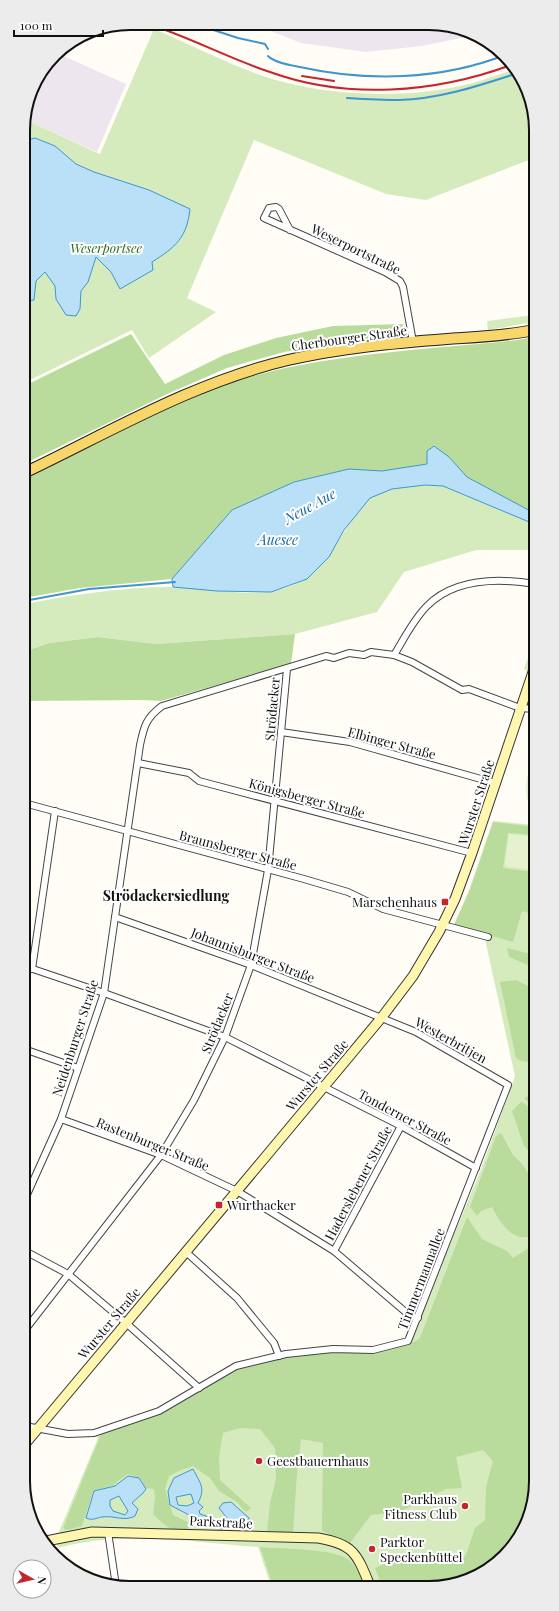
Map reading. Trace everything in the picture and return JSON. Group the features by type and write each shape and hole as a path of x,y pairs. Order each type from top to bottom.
{"main road":[{"name":"Cherbourger Straße","path":"30,470 184,395 230,376 288,360 331,351 412,342 502,335 529,331"}],"street":[{"name":"Weserportstraße","path":"290,230 279,209 276,206 268,208 264,218 290,230 385,272 400,281 406,294 412,342"},
{"path":"394,655 419,615 436,598 448,591 460,586 485,582 529,583"},
{"path":"286,670 326,656 334,658 349,653 364,655 371,652 394,655 412,662 462,690 469,689 520,708 529,709"},
{"name":"Neidenburger Straße","path":"30,1188 61,1119 104,993 144,725 152,713 162,706 286,670"},
{"name":"Strödacker","path":"30,1323 161,1155 194,1100 225,1037 251,965 268,870 286,670"},
{"name":"Wurster Straße","path":"30,1438 382,1017 412,976 444,924 472,853 529,683"},
{"name":"Elbinger Straße","path":"281,732 350,742 495,783"},
{"name":"Königsberger Straße","path":"138,763 189,773 199,781 472,853"},
{"name":"Braunsberger Straße","path":"30,805 348,892 383,909 444,924"},
{"path":"32,968 54,811"},
{"name":"Johannisburger Straße","path":"115,916 251,965 382,1017"},
{"path":"444,924 488,937"},
{"name":"Tonderner Straße","path":"32,968 225,1037 401,1126 476,1168"},
{"name":"Westerbritjen","path":"382,1017 416,1032 508,1085"},
{"path":"30,1050 78,1068"},
{"name":"Timmermannallee","path":"30,1427 68,1434 100,1432 159,1412 236,1366 279,1356 333,1349 373,1350 408,1341 508,1085"},
{"name":"Rastenburger Straße","path":"61,1119 161,1155 237,1191"},
{"name":"Haderslebener Straße","path":"334,1251 401,1126"},
{"path":"237,1191 334,1251 409,1315 418,1318"},
{"path":"186,1252 237,1298 274,1343 279,1356"},
{"path":"30,1254 68,1274 200,1388"},
{"name":"Parkstraße","path":"50,1540 92,1532 318,1538 333,1540 350,1549 358,1560 368,1581"},
{"path":"108,1532 115,1580"}],"shaded area":[{"path":"268,30 436,30 466,37 422,46 366,52 301,43"},
{"path":"63,56 126,84 97,152 30,122 33,104 43,80"}],"green space":[{"path":"154,30 260,75 311,88 338,92 393,94 421,92 473,83 510,71 516,80 524,98 529,130 529,160 426,200 386,194 254,140 187,298 216,312 149,358 132,330 32,379 30,378 30,122 100,154"},
{"path":"529,316 529,323 488,330 487,321"},
{"path":"404,324 394,336 336,342 284,352 227,368 167,394 30,461 30,383 131,334 165,384 224,355 276,338 333,326"},
{"path":"529,338 529,510 467,477 449,457 427,464 382,471 349,469 294,482 232,510 172,579 80,588 30,597 30,476 158,411 214,388 242,379 310,363 344,358"},
{"path":"425,485 443,486 529,522 529,550 476,550 404,572 377,612 295,634 156,644 98,637 49,643 30,650 30,603 134,588 185,587 242,593 271,591 299,583 319,567 328,557 358,512 370,498 381,492 404,487"},
{"path":"295,634 291,664 161,701 30,701 30,650 49,643 98,637 156,644"},
{"path":"529,655 528,671 524,669"},
{"path":"529,771 529,802 526,794"},
{"path":"529,777 529,794 528,791"},
{"path":"493,821 529,824 529,1488 526,1507 516,1531 495,1556 479,1568 461,1576 436,1581 269,1581 258,1547 183,1540 132,1538 82,1543 58,1548 56,1539 98,1438 96,1435 160,1412 409,1342 480,1172 515,1076 485,939 452,929 469,890"},
{"path":"493,822 529,826 529,835 508,833 503,868 529,871 529,913 522,911 513,942 454,925 470,890"},
{"path":"509,834 529,836 529,869 505,866"},
{"path":"507,948 529,954 529,965 509,957"},
{"path":"516,980 529,986 529,1062 516,1058 500,982"},
{"path":"529,1096 529,1103 524,1098"},
{"path":"522,1101 529,1108 529,1151 524,1146 512,1111"},
{"path":"501,1133 513,1155 529,1174 529,1236 520,1237 514,1235 499,1220 492,1207 481,1211 477,1216 470,1207 496,1136"},
{"path":"467,1217 482,1239 507,1251 513,1258 529,1248 529,1488 527,1501 516,1531 495,1556 479,1568 461,1576 436,1581 380,1581 375,1568 393,1560 446,1562 462,1561 467,1552 475,1528 485,1520 486,1487 493,1461 483,1450 456,1457 462,1488 446,1489 399,1512 371,1515 350,1543 322,1531 323,1443 301,1439 293,1533 267,1531 270,1503 276,1479 275,1448 260,1429 240,1428 223,1433 219,1456 220,1480 251,1508 246,1512 237,1502 219,1491 210,1478 193,1466 169,1476 165,1489 173,1515 188,1522 189,1528 179,1531 174,1530 156,1518 153,1514 155,1498 154,1489 146,1488 140,1478 128,1474 114,1485 93,1491 82,1526 67,1530 63,1528 101,1434 161,1413 237,1368 279,1358 333,1351 373,1352 414,1342 420,1338"},
{"path":"260,1547 320,1551 342,1556 349,1560 364,1581 271,1581"}],"water":[{"name":"Weserportsee","path":"35,138 55,146 76,164 94,172 149,190 190,209 183,234 174,246 152,262 153,270 120,289 111,272 96,257 88,282 81,291 80,309 76,316 66,315 56,299 55,286 45,272 36,281 34,300 30,301 30,139"},
{"name":"Auesee","path":"434,446 449,457 467,477 529,510 529,522 443,486 425,485 392,489 370,498 344,530 329,557 307,579 271,592 217,591 173,587 172,579 232,510 294,482 349,469 382,471 427,464 427,451"},
{"path":"193,1469 202,1489 198,1503 203,1507 199,1511 200,1514 221,1521 227,1518 219,1508 223,1503 231,1502 249,1518 248,1529 229,1520 226,1522 227,1528 219,1529 212,1527 170,1505 168,1491 174,1478","holes":["191,1494 194,1503 187,1506 178,1505 176,1497"]},
{"path":"128,1476 139,1478 146,1489 132,1503 138,1509 135,1516 131,1518 86,1518 94,1491 115,1486","holes":["119,1496 128,1511 125,1515 113,1511 110,1506 110,1500"]}],"waterway":[{"path":"213,30 238,38 265,44 268,49"},
{"path":"268,56 283,63 325,72 377,76 430,74 455,70 498,57"},
{"path":"347,98 399,100 429,97 473,87 512,75"},
{"name":"Neue Aue","path":"30,600 89,589 175,582"}],"railway":[{"path":"166,30 270,72 299,81 329,87 391,90 422,87 452,82 506,67"},
{"path":"302,76 334,81"}],"place":[{"name":"Marschenhaus","path":"445,902"},
{"name":"Wurthacker","path":"219,1205"},
{"name":"Geestbauernhaus","path":"259,1461"},
{"name":"Parkhaus Fitness Club","path":"465,1506"},
{"name":"Parktor Speckenbüttel","path":"372,1549"}],"district":[{"name":"Strödackersiedlung","path":"166,896"}]}
